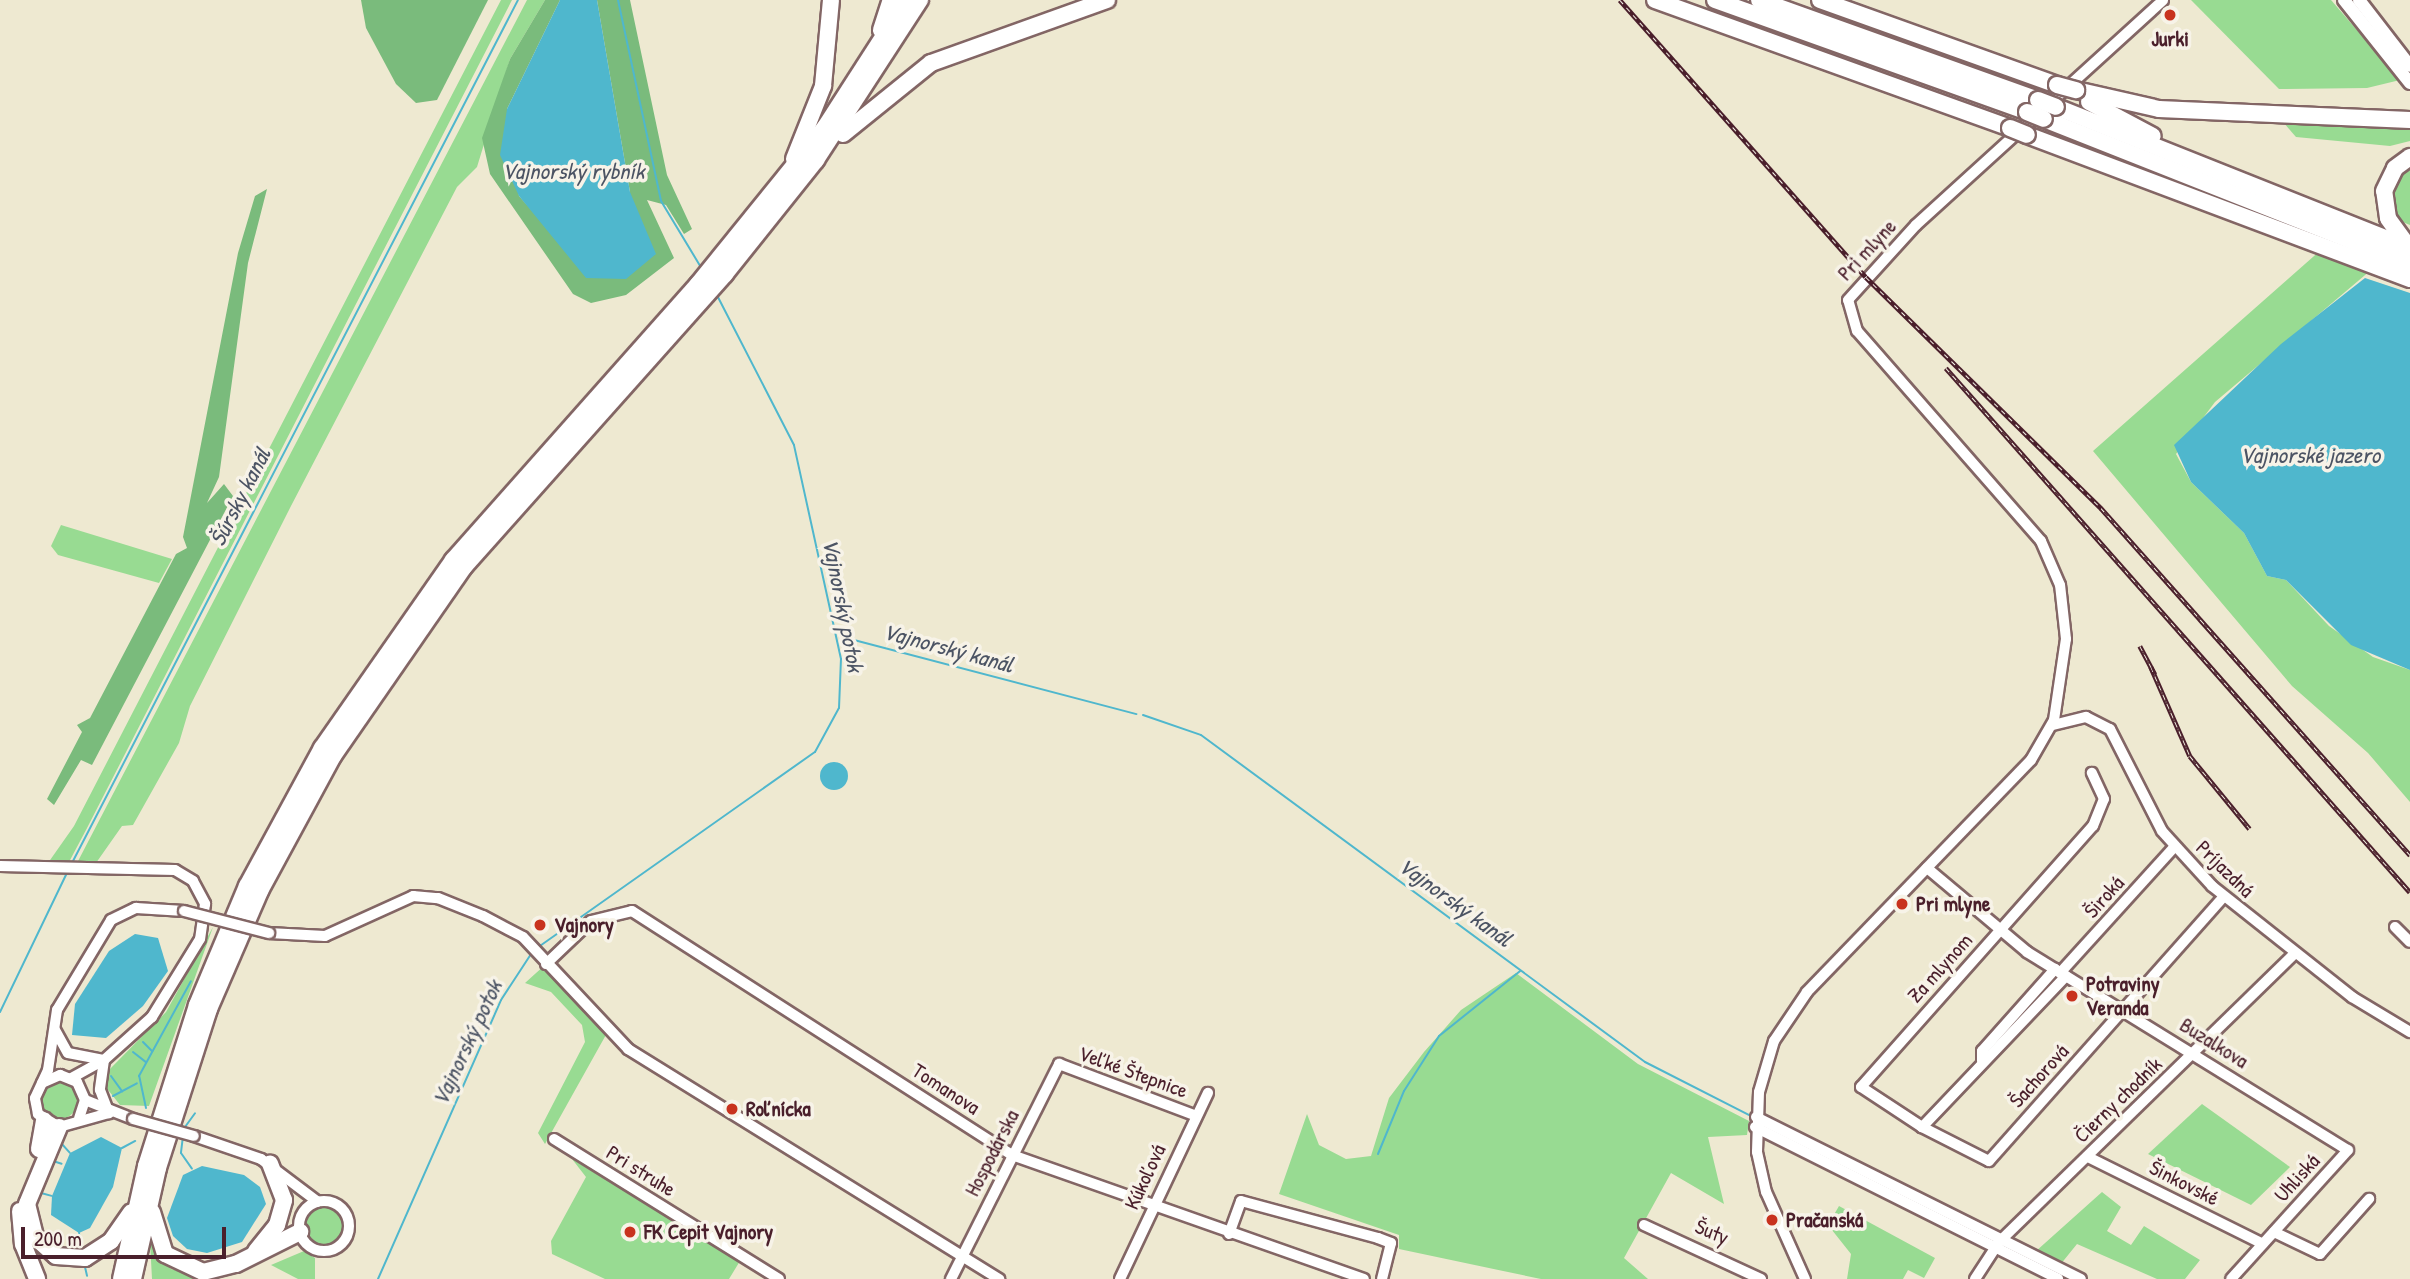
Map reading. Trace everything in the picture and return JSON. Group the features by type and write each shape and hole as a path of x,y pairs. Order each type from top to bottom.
{"highway":[{"path":"789,173 823,86 831,0"},
{"path":"860,77 891,0"},
{"path":"722,267 860,77 907,0"},
{"path":"816,160 920,0"},
{"path":"1081,8 1097,0"},
{"path":"121,1279 197,1005 247,886 321,748 453,560 701,291 816,160 897,84 931,63 1107,0"},
{"path":"1655,0 2010,128 2410,279"},
{"path":"1715,0 2044,119 2410,266"},
{"path":"1759,0 2038,100 2410,248"},
{"path":"1821,0 2068,89 2159,109 2406,119"},
{"path":"2068,89 2220,172"},
{"path":"2410,157 2395,168 2384,191 2388,218 2410,248"},
{"path":"2292,235 2410,266"},
{"path":"37,1279 19,1222 44,1120"},
{"path":"60,1127 27,1204 29,1222 45,1248 69,1259 98,1252 144,1202"},
{"path":"251,1258 282,1212 282,1189 270,1164"},
{"path":"144,1202 158,1242 176,1264 204,1272 251,1258 303,1237"},
{"path":"134,1279 144,1202"},
{"path":"220,1279 303,1237"}],"main road":[{"path":"2343,0 2410,83"},
{"path":"2359,0 2410,66"}],"street":[{"name":"Pri mlyne","path":"1805,1279 1766,1192 1755,1122 1768,1059 1788,1016 2031,760 2053,725 2066,639 2063,597 2051,559 2019,511 1857,331 1847,305 1856,287 1916,225 2163,0"},
{"name":"Príjazdná","path":"2053,725 2085,717 2110,729 2175,846 2223,897 2295,953 2410,1032"},
{"name":"Za mlynom","path":"1922,1128 1897,1115 1861,1087 2102,811 2104,799 2092,773"},
{"name":"Široká","path":"1922,1128 1982,1061 1993,1058 2061,973 2175,846"},
{"path":"0,866 175,870 200,891 206,915 200,939 167,997 104,1060 85,1097 79,1118"},
{"name":"Buzalkova","path":"1927,868 2000,930 2061,973 2348,1150"},
{"path":"109,1113 79,1118 60,1127 44,1120 35,1106 52,1054 53,1024 91,944 111,920 136,908 184,911 269,933 325,936 398,899 426,896 490,919 533,948 620,1044 961,1259 999,1279"},
{"name":"Šachorová","path":"1922,1128 1989,1161 2223,897"},
{"name":"Tomanova","path":"546,964 591,921 632,911 1012,1155 1151,1208 1364,1279"},
{"path":"2395,927 2410,942"},
{"name":"Čierny chodník","path":"1975,1279 1996,1245 2295,953"},
{"path":"53,1024 68,1053 104,1060"},
{"path":"52,1054 85,1097 109,1113 194,1136 270,1164 318,1202 341,1208 349,1231 333,1249 303,1237 305,1210 293,1183"},
{"path":"42,1083 69,1077 104,1060"},
{"path":"104,1060 100,1090 109,1113"},
{"name":"Hospodárska","path":"951,1279 1059,1064"},
{"name":"Veľké Štepnice","path":"1059,1064 1195,1115"},
{"name":"Kúkoľová","path":"1120,1279 1195,1115 1208,1093"},
{"path":"1755,1122 2058,1279"},
{"name":"Pri struhe","path":"554,1139 779,1279"},
{"name":"Uhliská","path":"2231,1279 2348,1150"},
{"name":"Šinkovské","path":"2088,1157 2263,1244"},
{"name":"Uhliská","path":"2274,1232 2320,1254 2369,1199"},
{"path":"1229,1234 1241,1201 1391,1244 1382,1279"},
{"path":"305,1210 318,1202"},
{"name":"Šuty","path":"1644,1225 1761,1279"},
{"path":"1996,1245 2081,1279"}],"green space":[{"path":"361,0 488,0 437,100 416,103 396,84 366,28"},
{"path":"501,0 512,0 86,830 69,862 48,863 74,826"},
{"path":"527,0 545,0 510,59 477,167 457,187 291,506 190,706 179,743 133,825 122,826 96,863 77,863"},
{"path":"545,0 560,0 507,109 519,196 551,232 630,192 597,0 630,0 667,175 692,229 684,234 666,205 647,200 674,258 626,295 591,303 573,294 490,174 482,138 510,59"},
{"path":"2191,0 2331,0 2400,80 2367,88 2279,89"},
{"path":"2283,122 2410,126 2410,141 2390,146 2296,137"},
{"path":"2410,163 2410,225 2395,219 2390,184"},
{"path":"267,189 248,263 219,477 207,503 224,484 233,496 92,765 81,760 54,805 47,799 82,732 77,725 90,718 176,554 187,548 183,537 238,253 255,196"},
{"path":"2322,249 2371,270 2215,402 2176,454 2191,482 2244,533 2267,576 2286,580 2329,626 2373,657 2410,670 2410,802 2368,753 2292,686 2093,451"},
{"path":"61,525 172,559 159,583 58,555 51,546"},
{"path":"213,927 149,1106 120,1105 105,1086 108,1071 166,1012"},
{"path":"546,964 607,1033 545,1144 538,1133 585,1042 582,1025 551,992 525,983"},
{"path":"1516,973 1638,1064 1749,1121 1747,1135 1708,1137 1724,1204 1671,1173 1624,1258 1648,1279 1541,1279 1399,1249 1399,1235 1279,1194 1307,1114 1319,1145 1346,1159 1371,1156 1389,1098 1424,1052 1461,1010"},
{"path":"59,1081 72,1087 78,1100 72,1113 59,1119 46,1113 40,1100 46,1087"},
{"path":"2202,1104 2290,1167 2251,1205 2148,1154"},
{"name":"FK Cepit Vajnory","path":"572,1159 740,1261 729,1279 605,1279 552,1254 551,1241 586,1177"},
{"path":"2102,1192 2121,1207 2107,1231 2131,1245 2144,1226 2200,1260 2185,1279 2157,1279 2077,1244 2060,1265 2035,1252"},
{"path":"1839,1206 1935,1258 1924,1278 1908,1270 1903,1279 1847,1279 1851,1254 1828,1225"},
{"path":"324,1207 338,1212 343,1226 338,1240 324,1245 310,1240 305,1226 310,1212"},
{"path":"150,1241 171,1269 207,1279 152,1279"},
{"path":"304,1251 315,1258 315,1279 298,1279 271,1265"}],"water":[{"name":"Vajnorský rybník","path":"560,0 597,0 630,192 656,254 626,279 586,278 519,196 500,155 507,109"},
{"name":"Vajnorské jazero","path":"2365,278 2410,293 2410,670 2351,645 2286,580 2267,576 2244,533 2191,482 2174,445 2281,344"},
{"path":"834,762 844,766 848,776 844,786 834,790 824,786 820,776 824,766"},
{"path":"135,934 158,938 168,971 143,1006 106,1038 72,1035 75,1004 109,951"},
{"path":"101,1137 122,1148 113,1187 90,1228 79,1233 51,1215 52,1196 70,1153"},
{"path":"202,1166 244,1175 260,1187 266,1204 242,1242 207,1253 187,1249 173,1236 167,1218 183,1175"}],"waterway":[{"name":"Šúrsky kanál","path":"72,863 518,0"},
{"name":"Vajnorský potok","path":"618,0 661,201 702,269"},
{"name":"Vajnorský potok","path":"537,948 815,752 839,708 841,659 794,445 717,295"},
{"name":"Vajnorský kanál","path":"835,629 854,640 1136,714"},
{"name":"Vajnorský kanál","path":"1143,715 1201,735 1645,1062 1749,1115"},
{"name":"Šúrsky kanál","path":"0,1012 68,871"},
{"name":"Vajnorský potok","path":"378,1279 501,1000 531,954"},
{"path":"1378,1154 1404,1091 1439,1036 1520,971"},
{"path":"146,1108 139,1076 191,981"},
{"path":"143,1042 152,1051"},
{"path":"133,1052 146,1062"},
{"path":"111,1076 122,1091"},
{"path":"113,1096 137,1083"},
{"path":"185,1127 195,1113"},
{"path":"183,1136 181,1153 192,1169"},
{"path":"122,1148 135,1141"},
{"path":"61,1143 70,1153"},
{"path":"53,1161 62,1164"},
{"path":"41,1193 52,1196"},
{"path":"79,1233 81,1249"},
{"path":"85,1267 87,1276"}],"railway":[{"path":"1620,0 1866,277 2101,508 2410,855"},
{"path":"1946,368 2410,892"},
{"path":"2140,646 2155,674"},
{"path":"2151,667 2190,756 2250,829"}],"place":[{"name":"Jurki","path":"2170,15"},
{"name":"Pri mlyne","path":"1902,904"},
{"name":"Vajnory","path":"540,925"},
{"name":"Potraviny Veranda","path":"2072,996"},
{"name":"Roľnícka","path":"732,1109"},
{"name":"Pračanská","path":"1772,1220"},
{"name":"FK Cepit Vajnory","path":"630,1232"}]}
